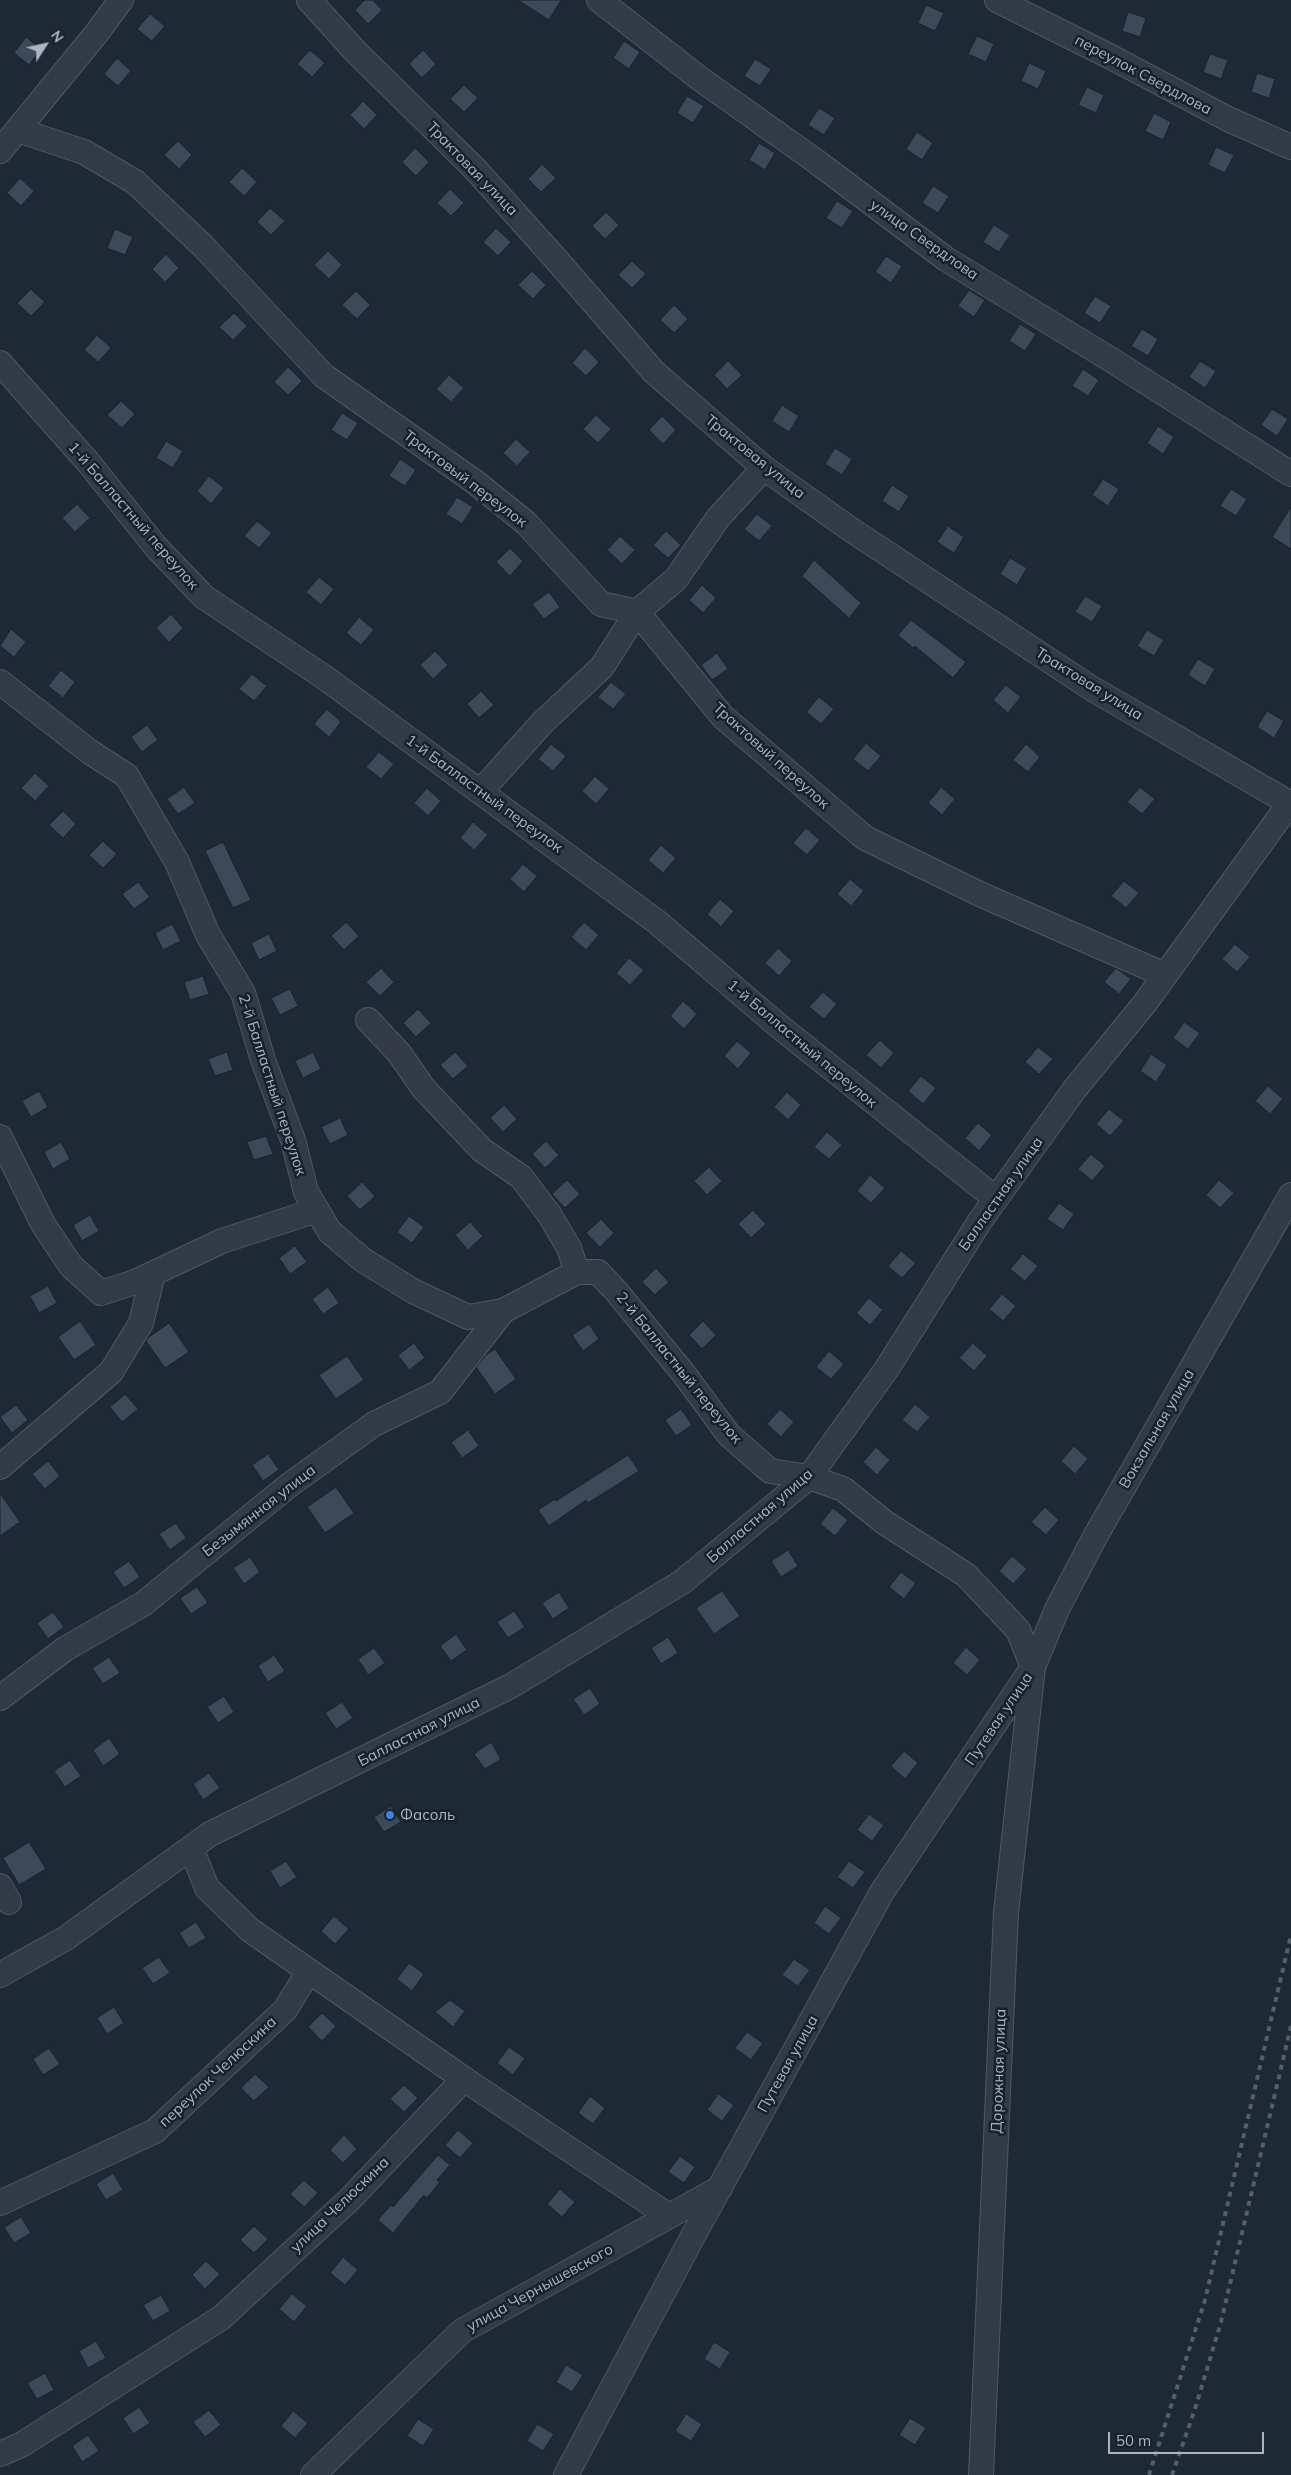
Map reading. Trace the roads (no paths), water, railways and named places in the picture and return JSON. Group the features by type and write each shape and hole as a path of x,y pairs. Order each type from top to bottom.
{"street":[{"path":"0,152 122,0"},
{"name":"Трактовая улица","path":"309,0 355,51 481,176 654,372 764,468 850,528 1091,688 1290,803"},
{"name":"улица Свердлова","path":"599,0 699,78 817,162 946,259 1113,361 1291,474"},
{"name":"переулок Свердлова","path":"997,0 1111,57 1228,120 1291,147"},
{"name":"Трактовый переулок","path":"18,130 84,152 135,182 203,246 324,376 475,482 526,523 600,604 637,612 723,717 865,838 982,895 1166,974"},
{"name":"1-й Балластный переулок","path":"0,363 88,462 156,547 204,597 324,677 657,922 780,1028 996,1199"},
{"path":"482,792 543,722 602,667 637,612 676,579 718,518 764,468"},
{"name":"2-й Балластный переулок","path":"0,682 90,752 127,776 177,862 208,935 243,993 263,1060 293,1140 306,1192 330,1232 363,1260 413,1291 468,1317 503,1311 577,1272 598,1272 684,1374 729,1435 770,1471 810,1477"},
{"name":"Балластная улица","path":"0,1975 66,1938 210,1834 511,1686 682,1582 810,1477 886,1370 996,1199 1074,1090 1145,1003 1290,803"},
{"path":"368,1020 399,1053 424,1089 482,1150 521,1176 549,1214 569,1248 577,1272"},
{"path":"0,1137 42,1224 72,1266 101,1294 153,1274 222,1241 317,1210"},
{"name":"Вокзальная улица","path":"1033,1667 1057,1609 1096,1535 1291,1195"},
{"path":"0,1467 111,1372 141,1322 153,1274"},
{"name":"Безымянная улица","path":"0,1698 65,1649 143,1604 288,1486 374,1424 440,1392 503,1311"},
{"path":"810,1477 843,1490 884,1522 966,1575 1018,1630 1033,1667"},
{"name":"Путевая улица","path":"566,2475 882,1892 1033,1667"},
{"name":"Дорожная улица","path":"981,2475 1006,1912 1033,1667"},
{"path":"191,1848 207,1888 250,1930 464,2079 669,2216"},
{"name":"переулок Челюскина","path":"0,2203 155,2131 285,2010 310,1971"},
{"name":"улица Челюскина","path":"0,2454 22,2445 220,2318 349,2200 464,2079"},
{"name":"улица Чернышевского","path":"310,2473 462,2331 720,2188"}],"railway":[{"path":"1149,2475 1205,2300 1291,1935"},
{"path":"1172,2475 1195,2409 1221,2322 1291,2026"}],"place":[{"name":"Фасоль","path":"390,1815"}]}
